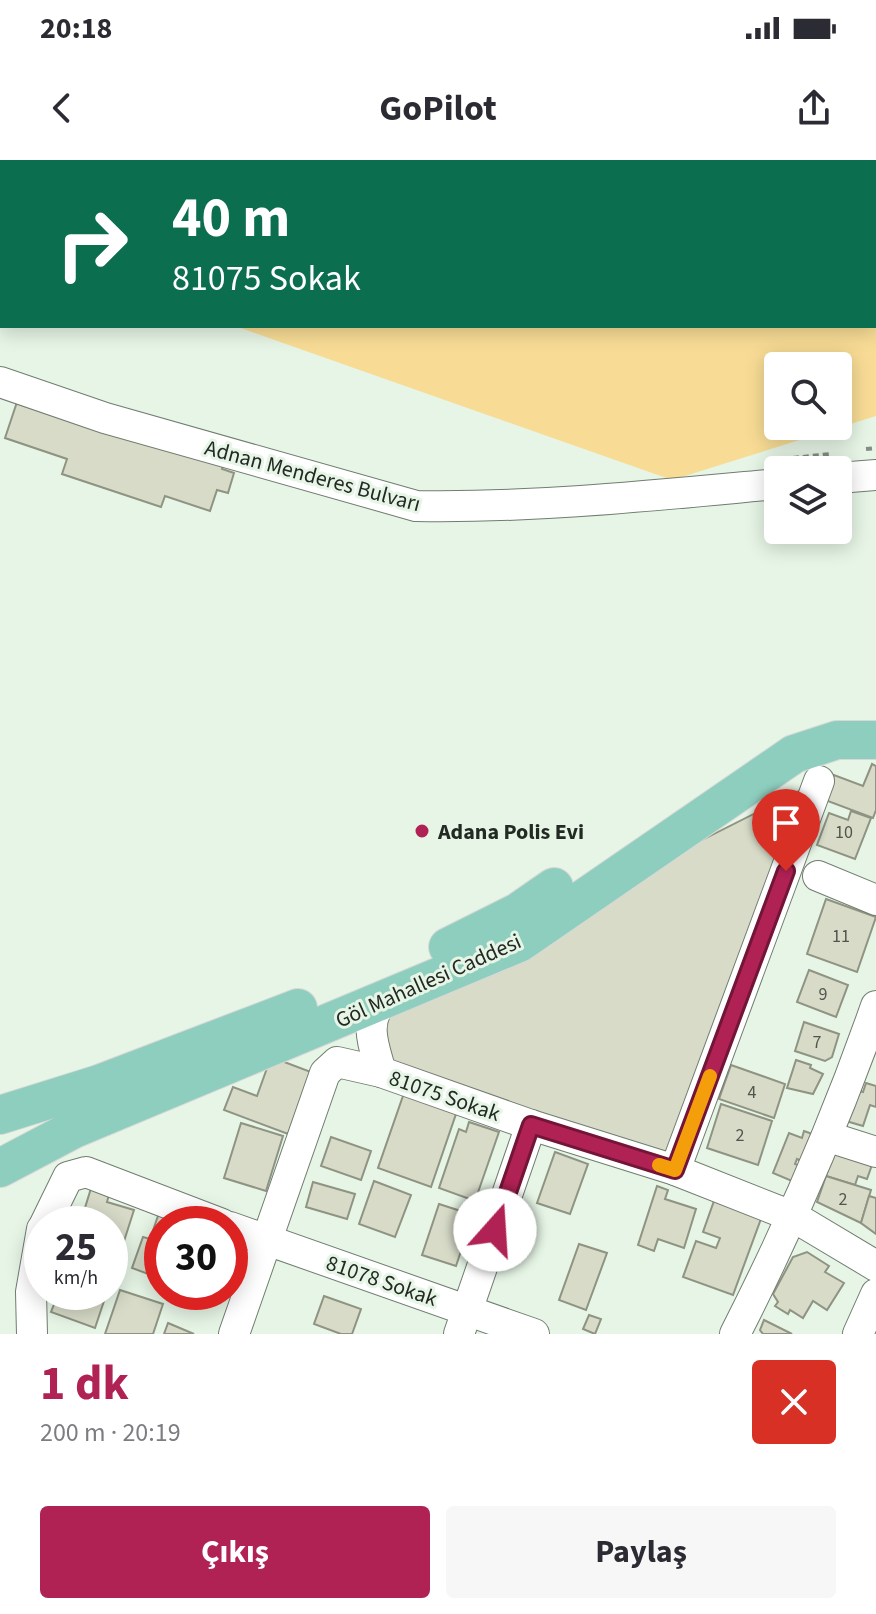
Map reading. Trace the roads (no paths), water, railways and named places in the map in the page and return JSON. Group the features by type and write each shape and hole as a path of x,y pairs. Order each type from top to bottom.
{"main road":[{"name":"Göl Mahallesi Caddesi","path":"0,1115 99,1084 334,995 451,946 518,912 782,735 832,718 876,716"},
{"name":"Göl Mahallesi Caddesi","path":"0,1168 74,1129 519,943 794,754 837,740 876,740"}],"street":[{"name":"Adnan Menderes Bulvarı","path":"0,382 105,418 416,506 461,507 625,497 764,474"},
{"path":"675,1170 819,781"},
{"path":"818,876 876,900"},
{"path":"381,1002 370,1021 381,1072"},
{"path":"735,1334 794,1217 871,1040 876,1006"},
{"path":"300,1035 349,1050 381,1072"},
{"name":"81075 Sokak","path":"266,1240 325,1073 337,1062 381,1072 531,1125 675,1170 794,1217 876,1266"},
{"path":"464,1322 531,1125"},
{"path":"829,1137 876,1152"},
{"path":"53,1206 68,1177 86,1172 175,1206"},
{"name":"81078 Sokak","path":"248,1234 464,1322 534,1334"},
{"path":"234,1334 266,1240"},
{"path":"858,1334 876,1294"},
{"path":"31,1310 32,1334"}],"place":[{"name":"Adana Polis Evi","path":"422,831"}]}
